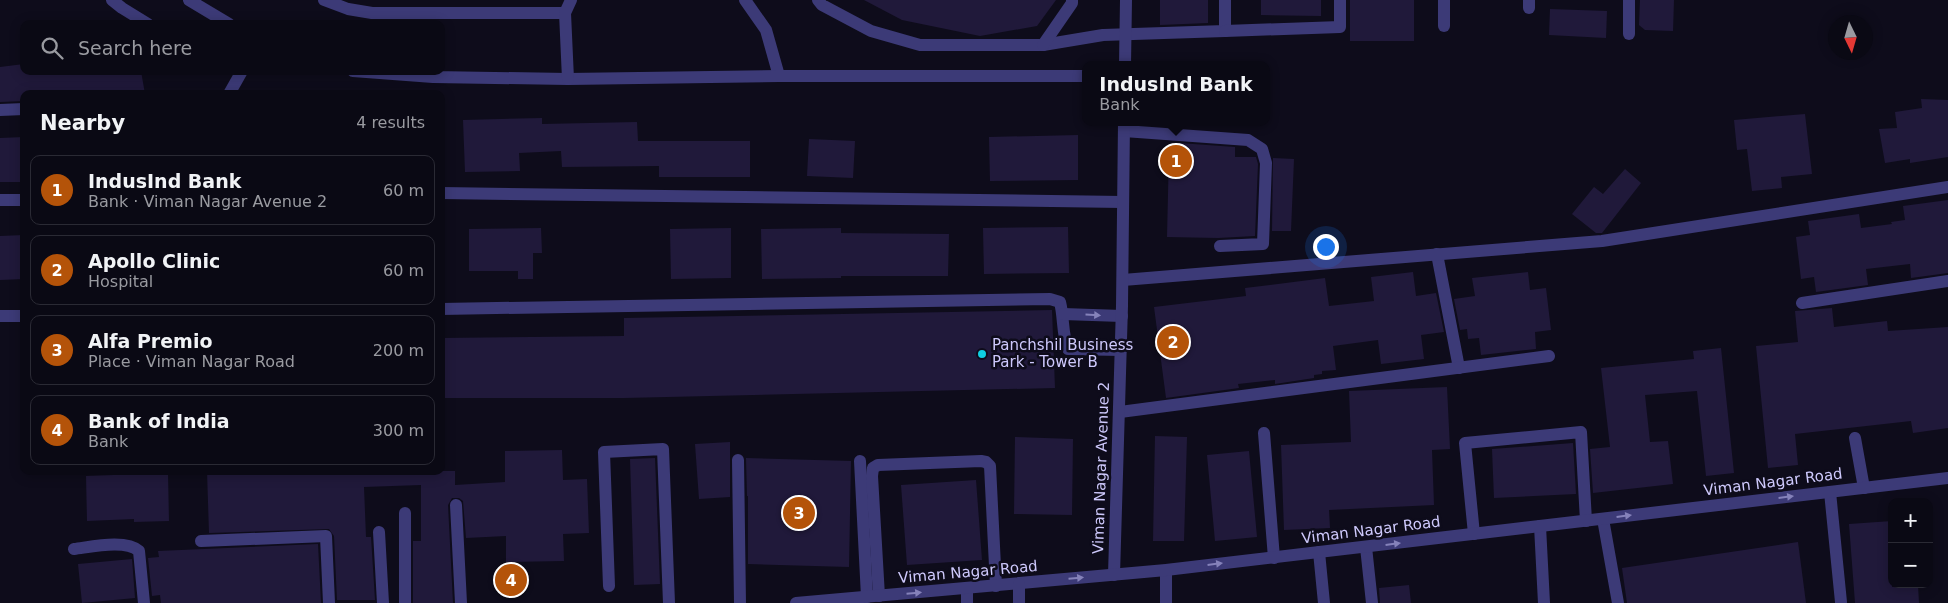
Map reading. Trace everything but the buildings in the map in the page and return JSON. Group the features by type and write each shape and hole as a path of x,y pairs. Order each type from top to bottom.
{"street":[{"path":"112,0 142,20"},
{"path":"189,0 222,20"},
{"path":"324,0 348,9 372,13 566,13"},
{"path":"568,79 566,13 571,0"},
{"path":"745,0 766,30 779,76"},
{"path":"818,0 822,5 871,31 920,45 1043,45 1103,35 1340,27 1340,0"},
{"path":"1043,45 1072,3 1072,0"},
{"path":"1125,61 1126,0"},
{"path":"1224,0 1225,31"},
{"path":"1444,0 1444,26"},
{"path":"1629,0 1629,34"},
{"path":"230,90 236,75"},
{"path":"406,75 568,79 779,76 1082,76"},
{"path":"0,110 20,109"},
{"path":"1124,127 1248,140 1262,149 1266,163 1263,244 1220,246"},
{"name":"Viman Nagar Avenue 2","path":"1114,575 1123,280 1124,127"},
{"path":"1123,280 1602,241 1948,187"},
{"path":"445,193 1123,202"},
{"path":"0,200 20,200"},
{"path":"1437,254 1459,368"},
{"path":"1802,302 1948,281"},
{"path":"445,309 1050,299 1060,302 1065,341 1068,349 1121,350"},
{"path":"1063,314 1122,316"},
{"path":"0,316 20,316"},
{"path":"1120,412 1549,356"},
{"path":"1474,534 1465,443 1581,432 1586,521"},
{"path":"1264,433 1274,558"},
{"path":"1855,438 1864,488"},
{"path":"609,586 604,452 663,449 669,603"},
{"path":"738,460 740,603"},
{"path":"860,461 873,596"},
{"path":"873,596 872,476 873,468 878,465 986,462 990,466 996,586"},
{"name":"Viman Nagar Road","path":"796,603 873,596 939,597 967,588 1274,558 1948,478"},
{"path":"1830,492 1840,602"},
{"path":"456,505 461,603"},
{"path":"405,513 405,603"},
{"path":"1603,519 1618,603"},
{"path":"1540,526 1544,603"},
{"path":"379,532 383,603"},
{"path":"201,541 326,536 329,603"},
{"path":"74,549 122,544 134,546 139,551 144,603"},
{"path":"1366,547 1372,603"},
{"path":"1319,552 1324,603"},
{"path":"1166,570 1166,603"},
{"path":"1018,603 1019,584"},
{"path":"967,588 967,603"}],"place":[{"name":"IndusInd Bank","path":"1176,161"},
{"name":"Apollo Clinic","path":"1173,342"},
{"name":"Panchshil Business Park - Tower B","path":"982,354"},
{"name":"Alfa Premio","path":"799,513"},
{"name":"Bank of India","path":"511,580"}]}
